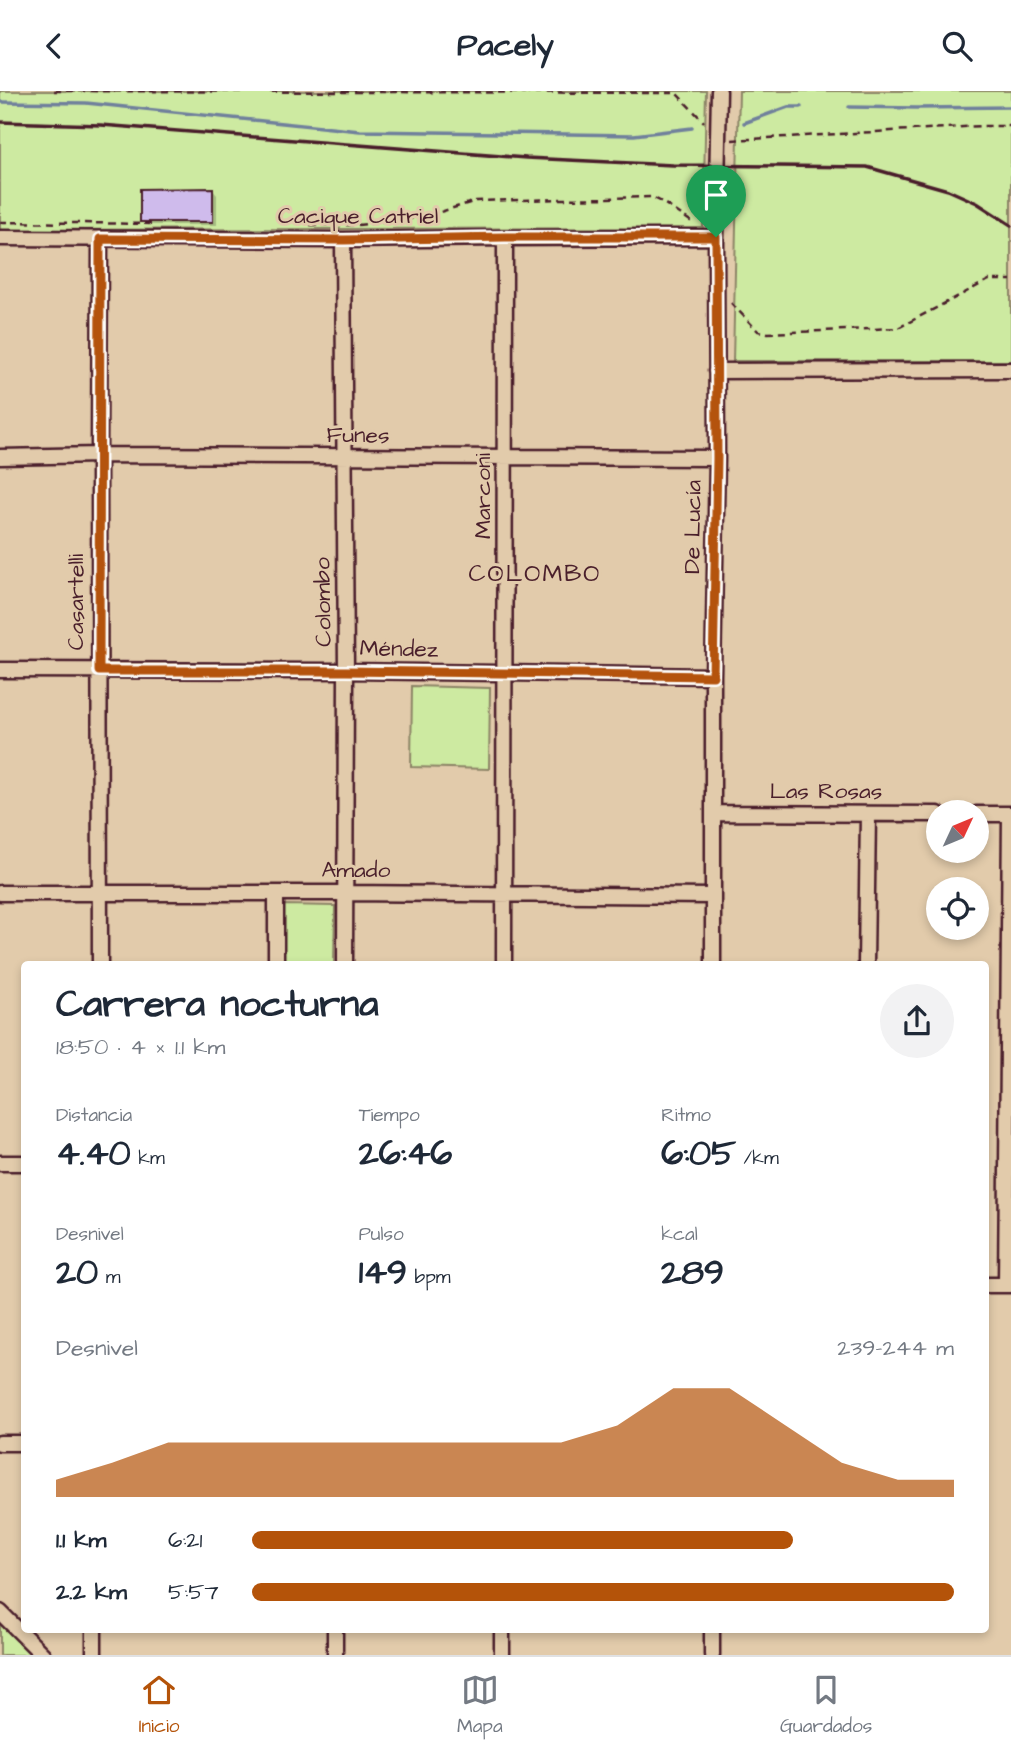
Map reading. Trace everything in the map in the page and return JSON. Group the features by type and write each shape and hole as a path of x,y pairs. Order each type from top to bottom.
{"street":[{"name":"De Lucía","path":"713,961 719,91"},
{"name":"Marconi","path":"504,961 505,237"},
{"name":"Cacique Catriel","path":"0,238 344,240 716,237"},
{"name":"Casartelli","path":"100,239 100,961"},
{"name":"Colombo","path":"344,240 345,961"},
{"path":"716,371 1011,370"},
{"name":"Funes","path":"0,457 99,455 717,458"},
{"name":"Méndez","path":"0,670 713,676"},
{"name":"Las Rosas","path":"713,813 926,814"},
{"path":"866,961 868,814"},
{"path":"989,814 1011,814 1009,1285 989,1285"},
{"name":"Amado","path":"0,893 712,896"},
{"path":"276,893 276,961"},
{"path":"0,1163 21,1163"},
{"path":"0,1443 21,1443"},
{"path":"0,1612 43,1655"},
{"path":"94,1633 94,1655"},
{"path":"335,1633 335,1655"},
{"path":"502,1633 502,1655"},
{"path":"712,1633 712,1655"}],"path":[{"path":"54,91 676,93 719,136 728,140 1011,126"},
{"path":"303,225 358,225 424,217 476,201 652,197 694,223"},
{"path":"0,222 156,224"},
{"path":"716,288 758,331 768,333 898,328 989,280 1011,280"}],"green space":[{"path":"0,91 706,91 703,228 0,230"},
{"path":"739,91 1011,91 1011,361 733,361"},
{"path":"412,686 490,688 489,769 411,767"},
{"path":"284,905 335,906 334,961 284,961"},
{"path":"1,1624 31,1655 0,1655"}],"building":[{"path":"213,188 213,222 140,222 140,189"}],"waterway":[{"path":"0,102 86,103 360,131 634,135 692,128"},
{"path":"744,123 788,107 801,107"},
{"path":"849,107 1011,107"}],"railway":[{"path":"0,122 101,125 526,158 673,165 867,167 948,190 977,203 1011,225"}],"district":[{"name":"COLOMBO","path":"535,574"}],"route":[{"path":"716,237 717,458 713,676 99,671 100,239 716,237"}]}
